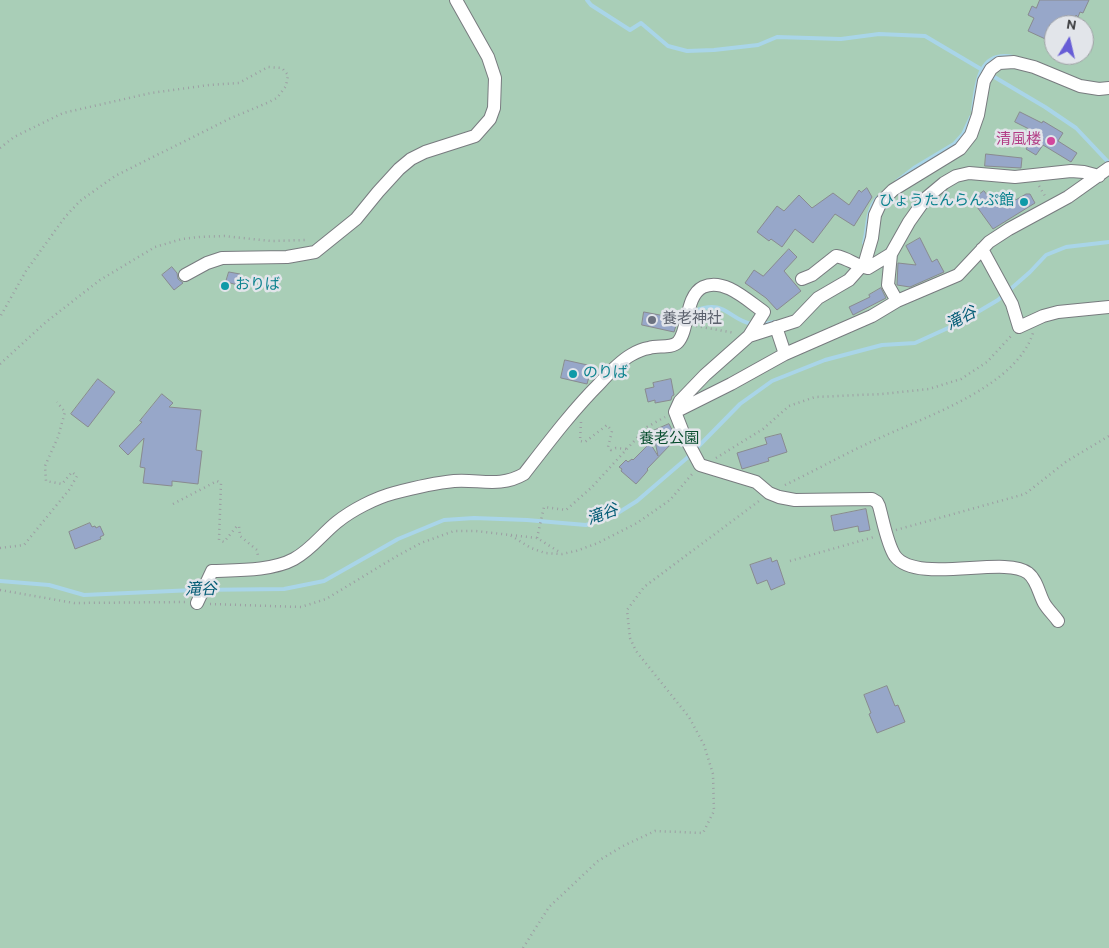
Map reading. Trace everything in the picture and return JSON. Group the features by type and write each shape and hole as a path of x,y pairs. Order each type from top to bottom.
{"street":[{"path":"185,275 207,263 222,258 286,257 315,252 356,219 399,169 411,159 425,152 476,136 490,120 494,108 494,78 488,56 456,0"},
{"path":"749,336 796,320 818,298 849,280 864,262 872,238 874,215 881,202 893,190 960,149 971,135 988,74 999,63 1014,62 1034,67 1080,86 1099,89 1109,88"},
{"path":"897,301 888,285 892,254 909,222 926,198 944,183 956,176 970,173 1015,177 1071,171 1104,172"},
{"path":"675,412 785,354 872,316 897,301 958,275 989,242 1068,197 1104,172"},
{"path":"982,249 1012,304 1019,327 1042,316 1058,312 1109,307"},
{"path":"860,266 892,254"},
{"path":"802,279 812,275 836,256 846,258 888,281"},
{"path":"197,603 212,572 258,568 282,564 295,559 337,522 362,506 391,493 454,481 502,482 513,480 524,474 588,395 612,370 631,355 650,347 677,344 681,337 692,300 702,288 712,285 729,288 764,312 749,336 705,375 680,401 675,412 684,435 700,465 756,482 774,496 795,500 872,499 879,506 897,558 909,565 941,569 1017,569 1029,574 1044,602 1058,621"},
{"path":"776,327 785,354"}],"path":[{"path":"0,148 14,137 63,113 151,93 238,83 268,68 282,68 288,75 286,86 277,98 231,118 115,176 80,201 65,217 26,271 0,317"},
{"path":"1034,176 1051,206"},
{"path":"0,364 46,322 100,280 155,247 182,239 207,236 224,236 271,242 311,240"},
{"path":"523,948 549,908 598,861 623,846 655,832 703,833 714,811 713,774 704,745 689,717 636,650 630,638 626,610 644,588 769,493 883,436 939,412 991,384 1017,361 1032,336 1036,320"},
{"path":"684,324 749,336"},
{"path":"510,535 531,548 545,553 562,554 598,543 637,523 670,500 700,465 717,458 763,429 788,406 815,397 882,394 929,389 961,379 987,362 1019,327"},
{"path":"588,395 580,424 580,441 585,442 607,425 612,431 608,447 611,450 616,448 627,449"},
{"path":"0,548 24,546 69,490 77,476 72,472 62,484 46,480 45,466 58,437 65,412 57,402"},
{"path":"537,538 544,507 566,510 592,487 647,427 675,412"},
{"path":"790,562 1025,494 1067,461 1109,436"},
{"path":"173,504 218,481 221,483 219,540 224,542 239,526 240,536 257,550 258,568"},
{"path":"0,590 74,603 197,603 301,607 326,599 397,556 434,538 454,532 476,531 537,538 562,554"}],"green space":[{"name":"養老公園","path":"0,0 1109,0 1109,948 0,948"}],"building":[{"path":"1040,0 1089,0 1083,13 1080,12 1079,15 1044,15 1044,38 1028,31 1034,18 1028,15 1032,6 1036,8"},
{"path":"1020,112 1042,123 1043,121 1063,133 1058,141 1077,153 1071,162 1043,145 1036,155 1026,149 1037,133 1015,122"},
{"path":"986,154 1022,158 1021,168 985,166"},
{"path":"867,188 872,197 854,226 835,214 813,243 795,229 782,247 771,239 769,241 757,232 777,206 784,211 799,195 812,208 833,193 849,205 859,190 861,192"},
{"path":"984,191 988,196 992,194 993,197 998,193 1007,205 1026,194 1030,194 1035,203 993,229 972,200"},
{"path":"920,238 932,262 937,259 944,272 910,287 897,285 898,263 916,265 906,246"},
{"path":"789,249 797,257 784,271 801,291 777,310 766,298 745,283 754,270 763,276"},
{"path":"172,267 177,273 178,279 183,283 174,290 162,275"},
{"path":"229,272 240,274 238,285 226,282"},
{"path":"881,288 886,298 853,315 849,307 870,297 869,295"},
{"path":"644,312 665,316 666,314 679,316 674,332 642,325"},
{"name":"のりば","path":"565,360 592,366 587,384 561,378"},
{"path":"98,379 115,392 88,427 71,414"},
{"path":"671,379 674,395 671,400 655,403 655,400 648,402 645,389 654,387 653,383"},
{"path":"162,394 173,403 169,407 201,410 196,450 202,451 198,484 172,481 172,486 143,483 145,468 140,467 144,438 128,455 119,446 142,422 140,421"},
{"path":"669,424 679,443 672,443 647,469 636,484 619,467 626,460 628,462 633,460 650,443 658,456 653,431"},
{"path":"781,434 787,452 768,458 769,461 742,469 737,453 767,444 765,438"},
{"path":"866,509 870,530 859,532 858,526 834,531 831,516"},
{"path":"90,523 92,527 100,526 104,535 100,537 101,539 75,549 69,532"},
{"path":"771,558 772,562 777,560 785,584 771,590 767,580 757,584 750,565"},
{"path":"887,686 895,706 898,705 905,722 877,733 864,695"}],"waterway":[{"path":"587,0 591,5 630,30 641,23 668,46 687,51 758,45 777,37 841,39 879,34 925,36 1045,107 1076,128 1109,163"},
{"path":"973,110 978,80 986,64 992,59 1001,56 1013,57"},
{"path":"897,181 914,168 954,144 963,134 971,117"},
{"path":"864,243 869,214 877,198"},
{"name":"滝谷","path":"0,581 49,585 84,595 194,590 284,589 324,581 398,539 444,520 474,518 586,525 613,516 637,501 687,458 740,404 772,381 825,360 882,345 915,343 959,323 998,300 1046,255 1066,247 1109,242"},
{"path":"695,311 713,307 720,308 744,322 752,324"},
{"path":"759,325 774,322"}],"place":[{"name":"清風楼","path":"1051,141"},
{"name":"ひょうたんらんぷ館","path":"1024,202"},
{"name":"おりば","path":"225,286"},
{"name":"養老神社","path":"652,320"},
{"name":"のりば","path":"573,374"}]}
